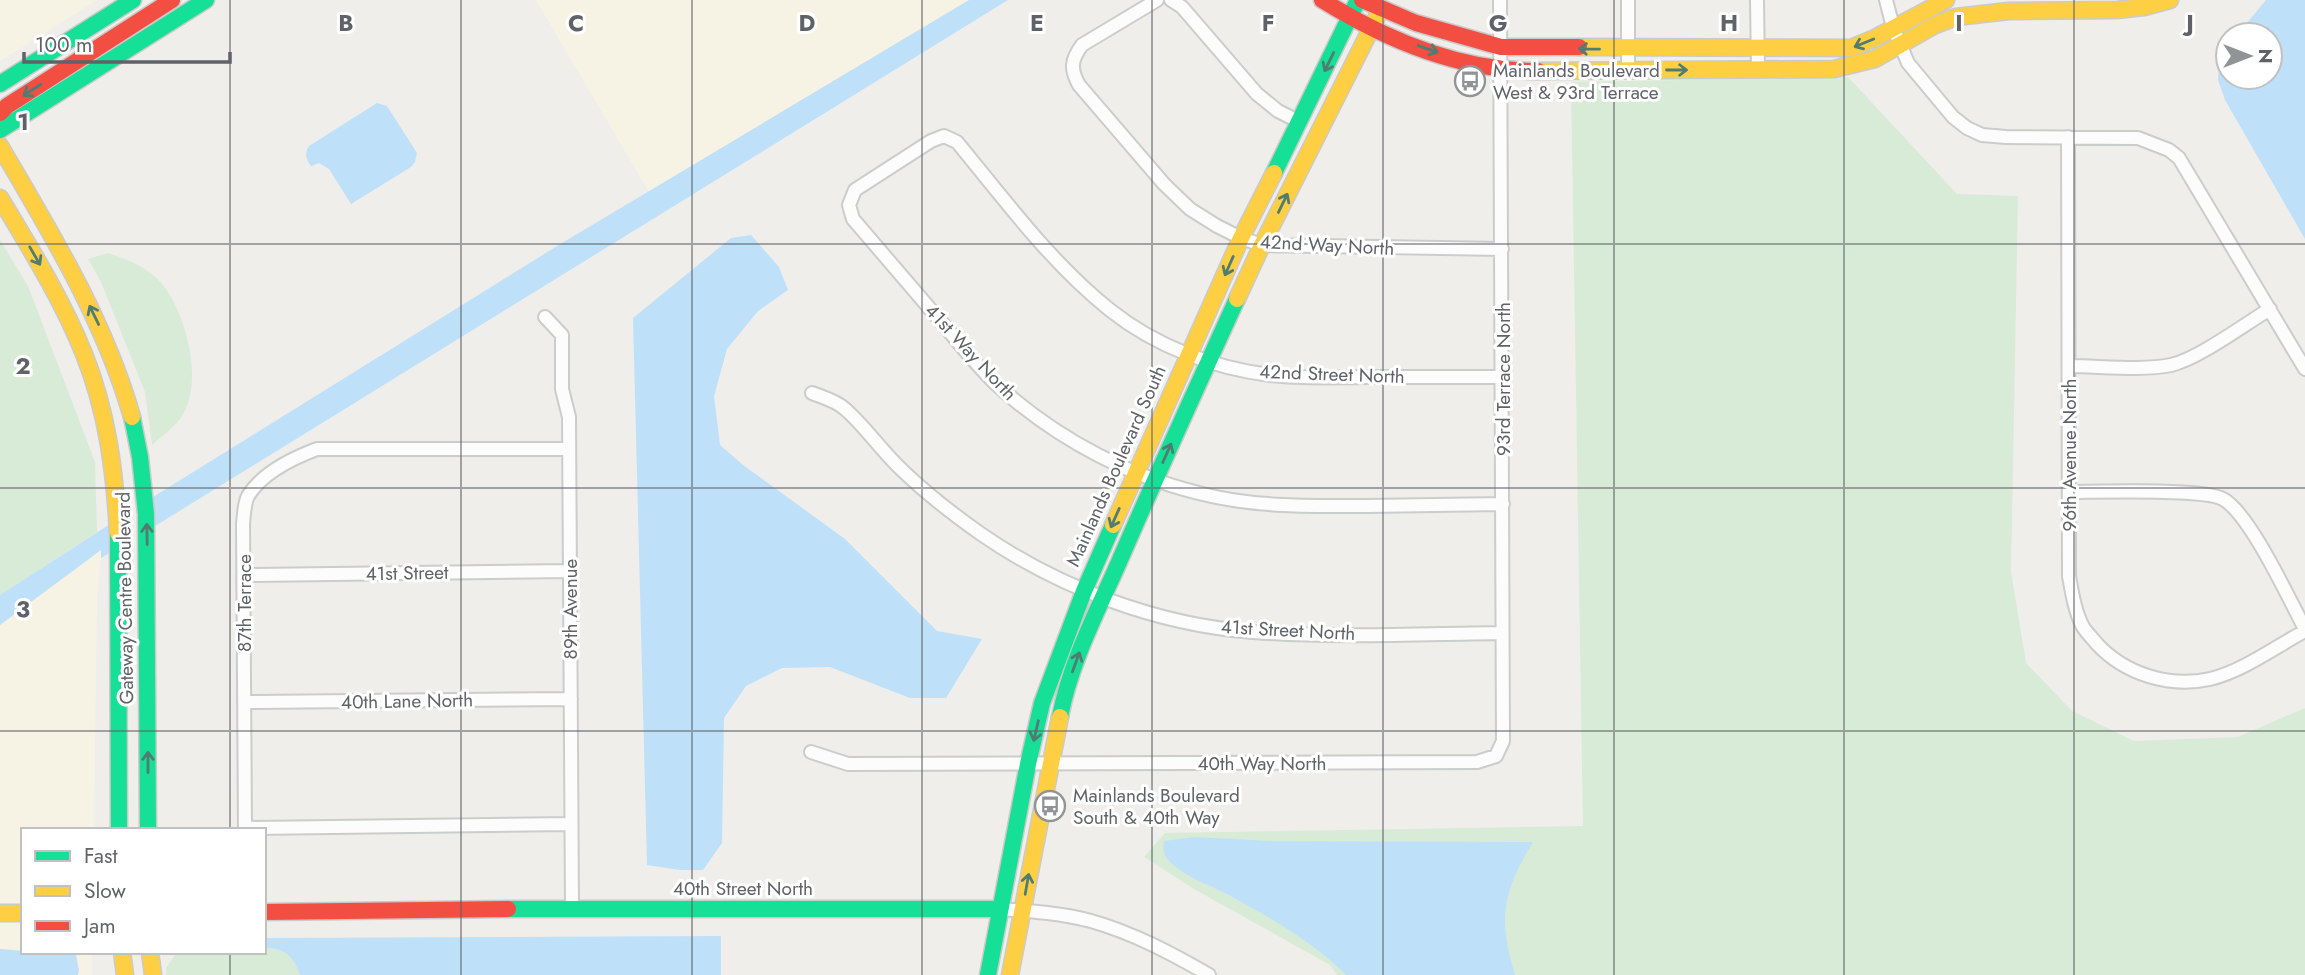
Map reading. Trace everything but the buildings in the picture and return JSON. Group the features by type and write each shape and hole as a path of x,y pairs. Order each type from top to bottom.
{"main road":[{"path":"0,84 133,0"},
{"path":"0,114 7,106 172,0"},
{"path":"0,130 206,0"},
{"path":"1322,0 1350,19 1436,52 1501,69 1628,70 1833,69 1876,59 1929,28 1955,18 2012,6 2124,10 2170,0"},
{"path":"1360,0 1416,23 1501,47 1628,49 1851,48 1868,43 1924,8 1946,0"},
{"name":"Mainlands Boulevard South","path":"988,975 1042,703 1084,591 1241,238 1360,0"},
{"path":"1010,975 1064,696 1103,598 1208,361 1262,245 1381,9"},
{"name":"Gateway Centre Boulevard","path":"0,146 76,279 100,327 134,424 146,514 148,828"},
{"name":"Gateway Centre Boulevard","path":"0,198 63,307 85,355 102,414 111,464 120,570 119,828"},
{"path":"111,464 139,458"},
{"name":"40th Street North","path":"266,912 572,908 999,909"},
{"path":"0,914 21,914"},
{"path":"122,954 125,975"},
{"path":"150,954 153,975"}],"street":[{"name":"42nd Way North","path":"1157,0 1082,46 1074,56 1072,71 1079,85 1164,184 1190,209 1241,238 1262,245 1502,249"},
{"path":"1171,0 1182,6 1257,94 1278,111 1300,122"},
{"name":"93rd Terrace North","path":"1496,756 1503,741 1500,0"},
{"path":"1628,0 1628,70"},
{"path":"1758,0 1758,69"},
{"path":"1886,0 1893,27 1908,63 1953,117 1967,128 1982,135 2138,138 2169,150 2179,158 2305,369"},
{"name":"41st Way North","path":"957,142 944,136 932,141 855,190 849,205 853,219 994,382 1025,409 1063,435 1135,472 1218,497 1267,504 1327,506 1503,504"},
{"name":"96th Avenue North","path":"2068,137 2069,576 2074,602 2084,629 2101,648 2125,667 2148,677 2178,681 2208,679 2232,671 2305,630"},
{"name":"42nd Street North","path":"957,142 1077,281 1112,311 1152,337 1189,355 1270,375 1503,376"},
{"path":"2069,366 2156,367 2173,364 2189,358 2270,309"},
{"name":"89th Avenue","path":"545,317 562,335 562,389 569,417 572,908"},
{"name":"41st Street North","path":"812,393 844,407 902,471 961,519 1003,548 1084,591 1127,607 1198,624 1251,632 1502,633"},
{"name":"87th Terrace","path":"245,828 243,524 247,499 260,481 299,456 317,449 569,449"},
{"path":"2069,492 2198,493 2223,498 2242,516 2305,630"},
{"name":"41st Street","path":"244,575 570,571"},
{"name":"40th Lane North","path":"244,702 570,699"},
{"name":"40th Way North","path":"811,752 848,764 1477,762 1496,756"},
{"path":"266,829 571,824"},
{"name":"40th Street North","path":"999,909 1089,920 1119,930 1174,955 1209,975"}],"shaded area":[{"path":"0,0 97,0 0,61"},
{"path":"536,0 969,0 649,192"},
{"path":"102,549 97,596 94,828 21,828 21,906 0,906 0,625"},
{"path":"0,920 21,920 21,951 0,949"},
{"path":"63,954 92,954 92,975 78,975 76,955"}],"green space":[{"path":"1848,77 1957,194 2018,196 2011,572 2026,663 2072,711 2134,741 2238,737 2305,708 2305,975 1337,975 1330,965 1194,889 1144,857 1165,833 1583,826 1571,82"},
{"path":"0,240 28,286 95,462 97,532 0,595"},
{"path":"108,253 145,269 163,285 172,298 186,332 192,370 187,405 180,419 152,445 145,392 101,282 88,259"},
{"path":"266,948 287,954 300,975 166,975 166,968 176,954 266,954"}],"water":[{"path":"969,0 1008,0 155,526 153,497 557,246"},
{"path":"2266,0 2305,0 2305,239 2222,91 2284,91 2284,21 2249,21"},
{"path":"377,103 387,106 417,153 415,162 351,204 329,169 319,163 311,166 307,152 309,146"},
{"path":"751,235 779,267 788,290 758,311 727,349 714,396 720,445 743,465 845,539 937,631 982,639 946,698 910,698 830,667 782,668 746,686 724,718 722,843 703,870 680,870 647,865 633,318 731,238"},
{"path":"110,524 111,552 101,558 101,550 0,625 0,595"},
{"path":"1195,837 1269,841 1533,842 1515,876 1506,906 1506,937 1515,975 1346,975 1333,962 1289,930 1188,875 1167,859 1164,841"},
{"path":"721,936 721,975 300,975 287,954 266,948 266,938"},
{"path":"0,949 21,951 21,954 76,955 79,970 78,975 0,975"}],"traffic: fast":[{"path":"0,84 133,0"},
{"path":"0,130 206,0"},
{"path":"1274,173 1358,0"},
{"path":"1060,717 1070,677 1085,638 1237,299"},
{"path":"132,417 140,457 146,514 148,828"},
{"path":"988,975 1042,703 1084,591 1113,525"},
{"path":"118,533 119,828"},
{"path":"508,909 999,909"}],"traffic: slow":[{"path":"1579,47 1851,48 1946,0"},
{"path":"1538,71 1834,69 1875,59 1935,25 1956,17 2009,11 2117,10 2170,0"},
{"path":"1237,299 1381,9"},
{"path":"0,146 75,277 107,346 132,417"},
{"path":"1113,525 1241,238 1274,173"},
{"path":"0,198 56,294 92,376 108,442 118,533"},
{"path":"1010,975 1060,717"},
{"path":"0,913 21,913"},
{"path":"122,954 125,975"},
{"path":"150,954 153,975"}],"traffic: jam":[{"path":"0,113 172,0"},
{"path":"1322,0 1372,28 1425,50 1481,66 1538,71"},
{"path":"1362,0 1416,23 1501,47 1579,47"},
{"path":"266,912 508,909"}],"place":[{"name":"Mainlands Boulevard West & 93rd Terrace","path":"1470,81"},
{"name":"Mainlands Boulevard South & 40th Way","path":"1050,806"}]}
